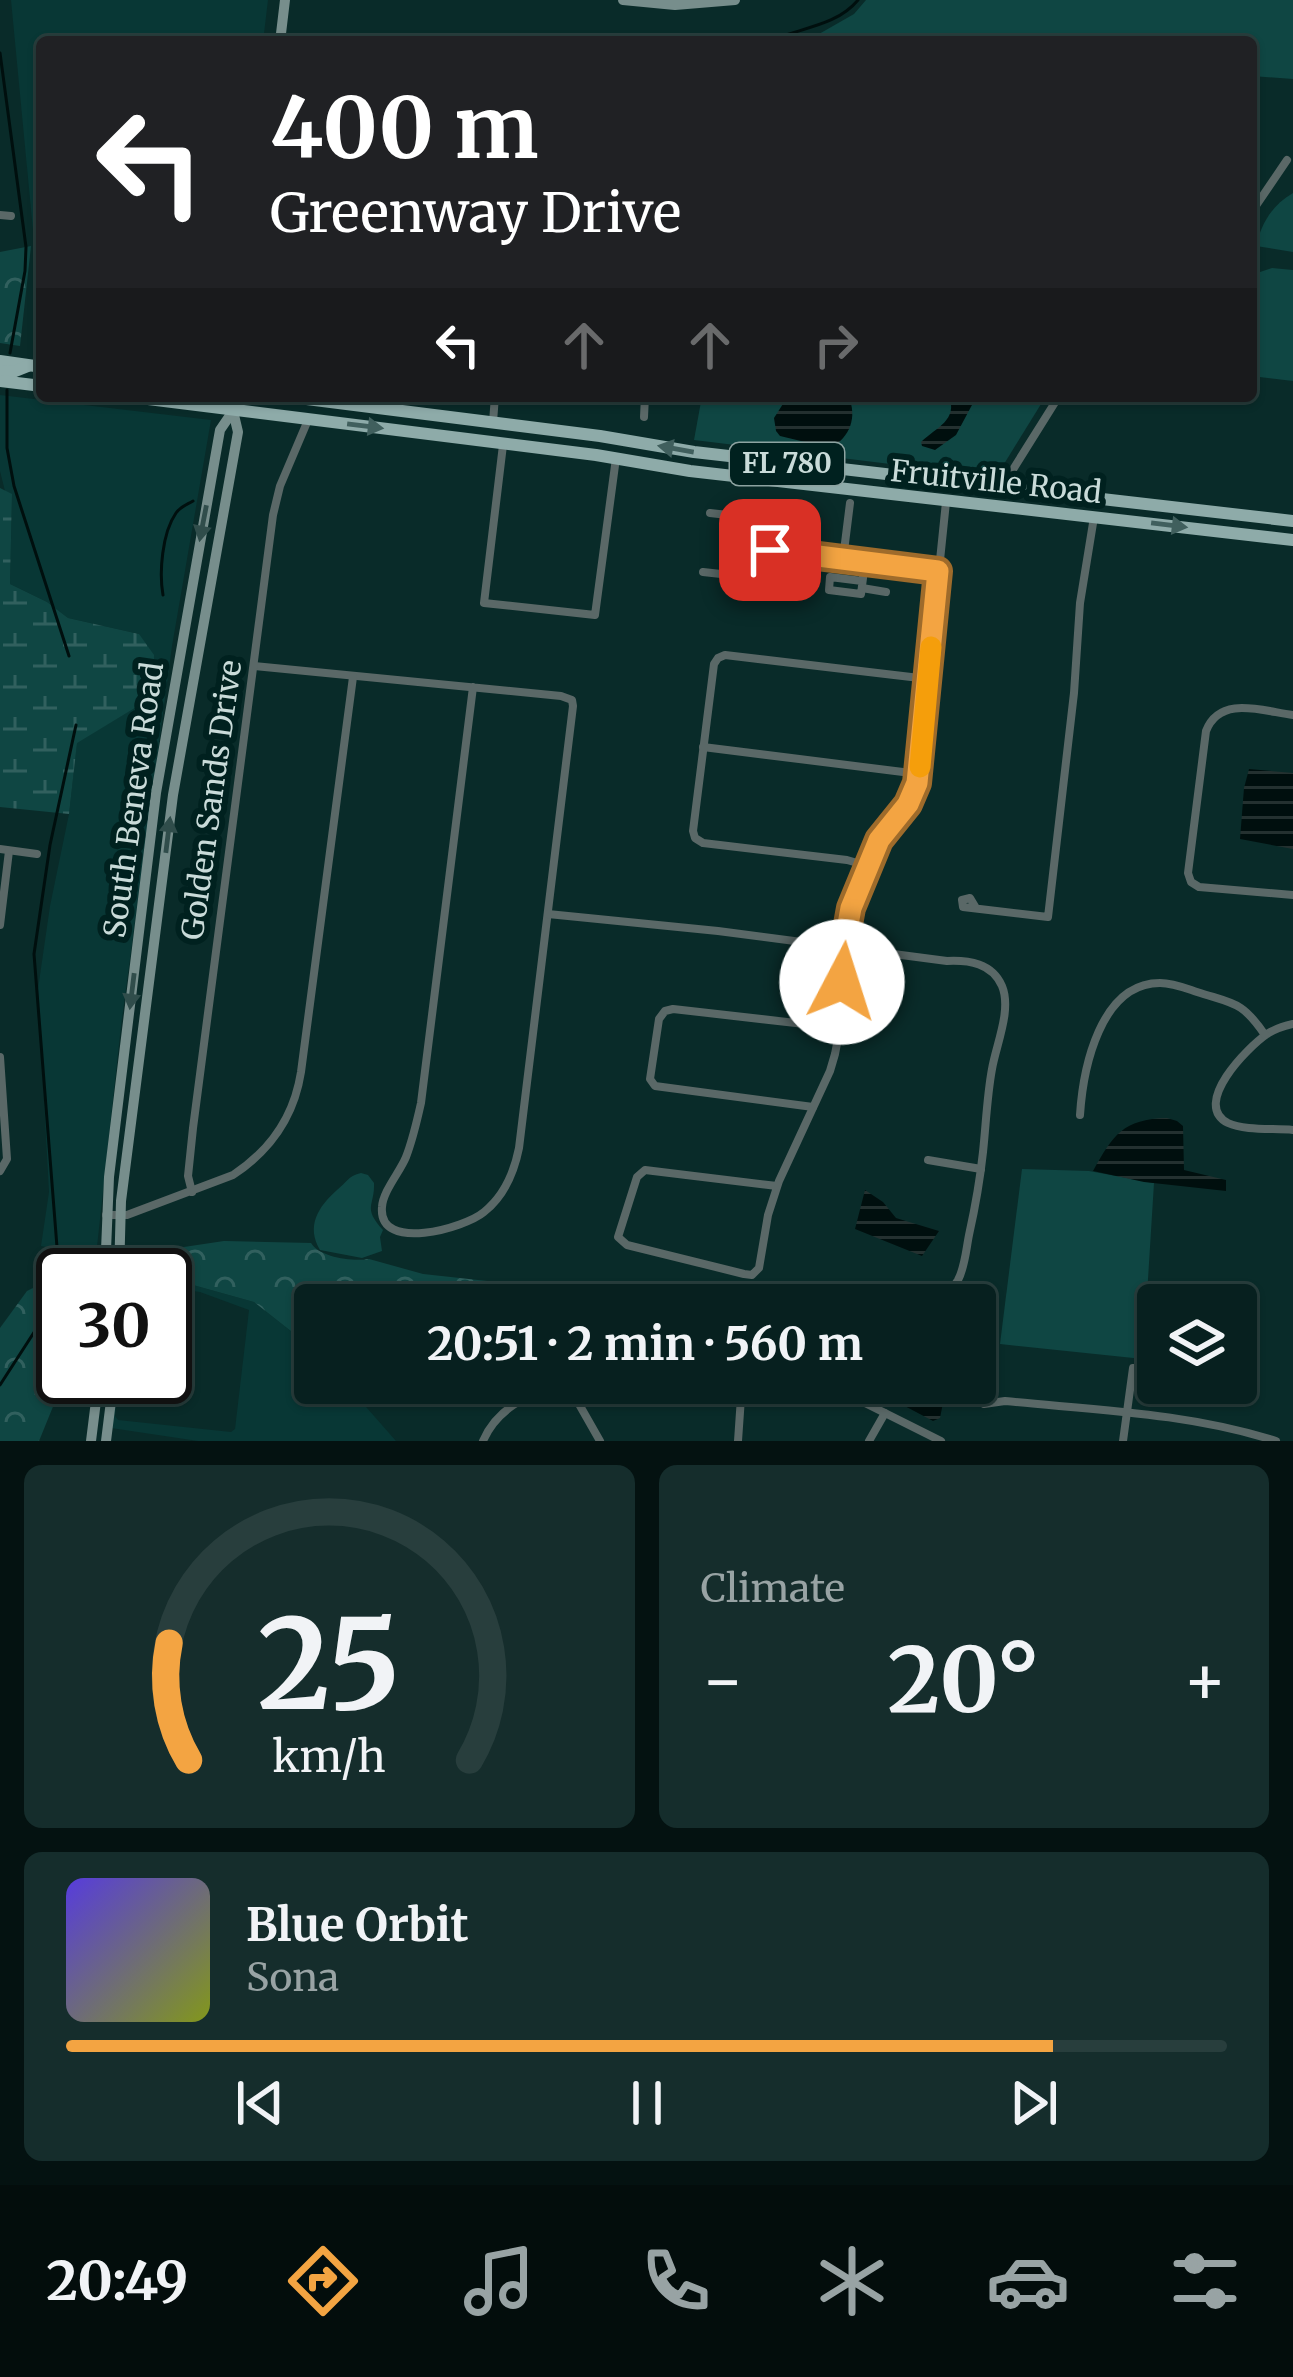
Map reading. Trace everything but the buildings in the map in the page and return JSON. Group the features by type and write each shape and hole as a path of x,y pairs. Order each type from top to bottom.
{"main road":[{"path":"281,36 286,0"},
{"path":"623,0 675,5 735,0"},
{"path":"0,361 36,366"},
{"path":"0,371 36,366"},
{"path":"0,381 36,385"},
{"name":"Fruitville Road","path":"165,402 690,471 1293,540"},
{"name":"South Beneva Road","path":"116,1205 173,795 238,432 234,402"},
{"name":"Fruitville Road","path":"331,402 694,452 1293,521"},
{"path":"456,437 493,422"},
{"path":"503,443 544,428"},
{"path":"946,502 982,486"},
{"path":"105,1248 106,1215 116,1205"},
{"path":"116,1205 118,1248"},
{"path":"91,1441 96,1404"},
{"path":"106,1441 111,1404"}],"street":[{"path":"1257,204 1287,160"},
{"path":"493,422 495,402"},
{"path":"643,402 644,418"},
{"path":"1001,488 1055,402"},
{"name":"Golden Sands Drive","path":"192,1192 188,1176 191,1141 276,499 308,420"},
{"path":"503,443 484,603 595,614 616,458"},
{"path":"777,1186 645,1170 638,1175 619,1239 627,1245 744,1274 755,1274 759,1268 777,1186 830,1071 840,1028 849,914 879,840 908,804 919,774 946,502"},
{"path":"843,559 850,503"},
{"path":"703,572 766,579 770,550 773,520 710,513"},
{"path":"976,908 1048,917 1076,639 1094,516"},
{"path":"739,576 745,517"},
{"path":"770,550 938,571"},
{"path":"865,562 862,585 886,592"},
{"path":"868,866 694,838 714,664 721,656 928,679"},
{"path":"254,666 473,687 561,696 576,704 519,1148 509,1180 484,1212 455,1227 402,1232 384,1219 382,1204 406,1156 421,1103 473,687"},
{"path":"116,1205 192,1192 233,1175 260,1155 282,1128 296,1095 353,676"},
{"path":"1293,715 1229,709 1212,718 1206,731 1188,874 1199,887 1293,896"},
{"path":"704,747 919,774"},
{"path":"0,925 4,850 37,854"},
{"path":"548,914 981,964 995,975 1005,1007 990,1076 981,1169 955,1284"},
{"path":"1080,1115 1083,1081 1096,1039 1112,1009 1137,988 1164,983 1238,1005 1250,1012 1265,1035"},
{"path":"813,1107 655,1086 650,1078 659,1019 673,1010 840,1028"},
{"path":"1293,1024 1265,1035 1219,1087 1215,1099 1216,1111 1234,1125 1293,1130"},
{"path":"0,1057 7,1159 2,1170"},
{"path":"928,1160 981,1169"},
{"path":"1123,1441 1132,1368"},
{"path":"996,1402 1128,1413 1276,1441"},
{"path":"483,1441 496,1419 516,1404"},
{"path":"576,1404 600,1441"},
{"path":"738,1441 741,1404"},
{"path":"866,1404 941,1441"},
{"path":"869,1441 884,1413"},
{"path":"1222,1441 1226,1428"}],"shaded area":[{"path":"11,0 268,0 264,36 36,36 35,251"},
{"path":"0,395 211,420 172,646 97,1248 41,1246 49,1192 38,989 77,742 143,703 139,634 68,618 10,584 12,495 5,491 0,471"},
{"path":"784,402 850,402 852,411 847,432 830,448 780,436 774,418"},
{"path":"975,402 956,435 935,450 922,446 948,417 951,404"},
{"path":"1249,769 1293,773 1293,849 1240,839"},
{"path":"1167,1118 1183,1126 1184,1170 1226,1180 1226,1191 1093,1171 1121,1131"},
{"path":"865,1190 896,1218 939,1231 922,1256 855,1229"},
{"path":"192,1285 254,1302 294,1333 294,1404 363,1404 396,1441 198,1441 111,1428 116,1404 118,1420 235,1429 249,1310 192,1291"},
{"path":"901,1404 943,1404 940,1418 933,1421"}],"green space":[{"path":"866,0 1293,0 1293,79 1257,76 1257,36 816,36 854,14"},
{"path":"1293,193 1293,252 1257,246 1268,216"},
{"path":"31,246 20,346 0,343 0,252"},
{"path":"1272,268 1293,270 1293,381 1257,377 1257,273"},
{"path":"701,402 1042,402 996,477 694,440"},
{"path":"0,488 12,494 10,584 68,618 139,634 154,655 153,688 143,703 77,743 69,814 0,807"},
{"path":"1022,1169 1089,1171 1154,1183 1148,1284 1137,1284 1137,1358 1000,1344"},
{"path":"361,1173 374,1183 371,1211 383,1230 382,1251 362,1258 320,1250 314,1225 320,1210 330,1196"},
{"path":"224,1241 311,1243 337,1257 369,1259 423,1274 514,1284 294,1284 294,1333 254,1302 192,1285 192,1248 177,1248"},
{"path":"36,1286 36,1404 54,1404 39,1441 0,1441 0,1328 27,1291"}],"waterway":[{"path":"784,36 839,16 858,0"},
{"path":"0,53 26,247 10,353"},
{"path":"7,390 7,448 14,486 69,656"},
{"path":"163,595 162,565 171,521 193,501"},
{"path":"0,1385 53,1303 57,1247 34,954 50,845 76,725"}],"slow traffic":[{"path":"920,767 931,647"}],"route":[{"path":"770,550 938,571 917,783 908,804 879,840 851,908 842,982"}]}
